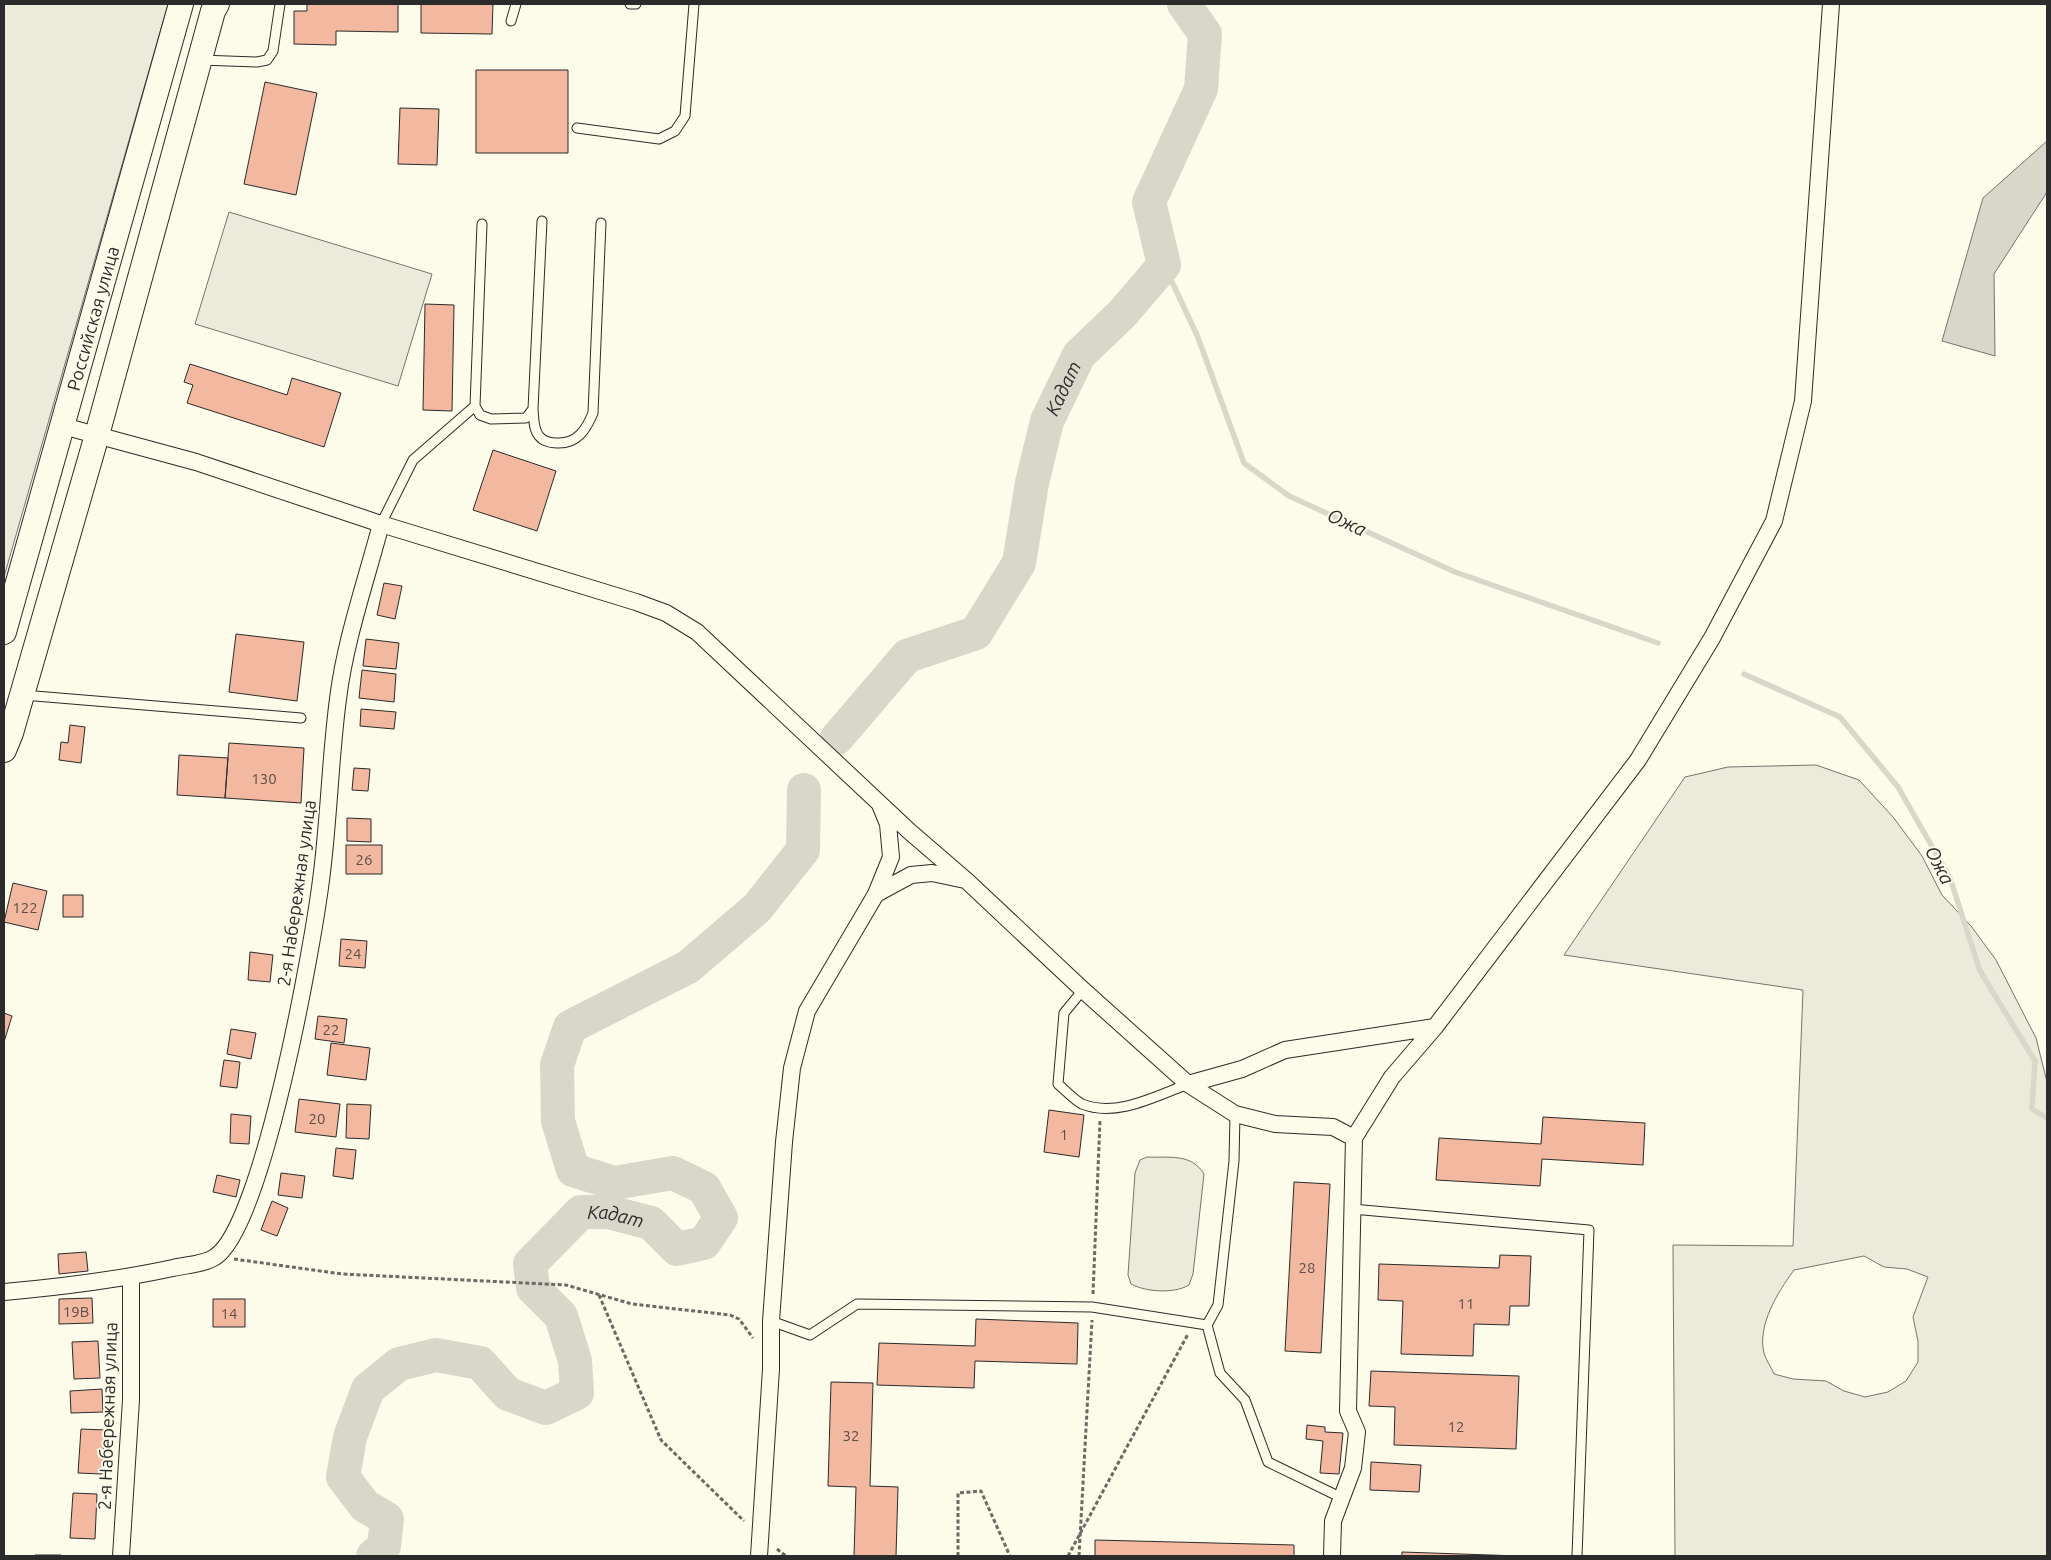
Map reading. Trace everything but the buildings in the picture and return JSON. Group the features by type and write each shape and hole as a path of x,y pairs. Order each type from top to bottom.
{"street":[{"name":"Российская улица","path":"4,632 180,4"},
{"path":"4,750 22,695 97,435 213,11 218,4"},
{"path":"1332,1556 1333,1522 1353,1468 1357,1432 1348,1411 1354,1138 1392,1077 1434,1027 1638,760 1712,638 1774,521 1803,401 1831,4"},
{"path":"63,426 196,462 381,524 627,599 666,613 697,632 879,803 967,880 1083,990 1188,1084 1235,1114 1276,1124 1333,1127 1354,1138"},
{"name":"2-я Набережная улица","path":"216,1257 236,1233 251,1199 299,1012 321,880 338,698 381,524"},
{"path":"759,1556 771,1369 771,1321 784,1142 792,1068 807,1011 876,894 891,857 888,824 879,803"},
{"path":"876,894 911,875 932,873 967,880"},
{"path":"1188,1084 1242,1069 1285,1050 1434,1027"},
{"path":"4,1292 72,1286 130,1277 216,1257"},
{"name":"2-я Набережная улица","path":"122,1556 130,1400 130,1277"}],"lane":[{"path":"200,60 257,62 267,60 273,51 280,4"},
{"path":"511,20 516,4"},
{"path":"630,4 636,4"},
{"path":"577,128 659,139 675,132 685,116 694,4"},
{"path":"542,221 533,409 535,430 540,437 555,443 577,438 588,425 593,413 601,223"},
{"path":"482,224 475,406 480,415 491,419 526,418 533,409"},
{"path":"381,524 413,460 475,406"},
{"path":"22,695 301,718"},
{"path":"1083,990 1064,1013 1058,1084 1081,1104 1100,1109 1120,1108 1188,1084"},
{"path":"1235,1114 1234,1161 1218,1306 1207,1325 1220,1374 1245,1400 1268,1462 1342,1498"},
{"path":"1352,1209 1589,1230 1577,1556"},
{"path":"771,1321 810,1335 857,1304 1092,1307 1193,1325 1207,1325"}],"path":[{"path":"1079,1556 1100,1109"},
{"path":"216,1257 342,1274 566,1285 632,1304 730,1315 739,1319 771,1369"},
{"path":"598,1294 661,1440 760,1537 786,1556"},
{"path":"1068,1556 1193,1325"},
{"path":"958,1556 958,1492 981,1491 1010,1556"}],"shaded area":[{"path":"4,4 168,4 4,577"},
{"path":"2047,141 2047,192 1994,274 1995,356 1942,341 1983,198"},
{"path":"229,212 432,274 398,386 195,324"},
{"path":"1816,765 1859,780 1893,817 1922,856 1942,895 1971,926 1996,960 2036,1038 2047,1082 2047,1556 1675,1556 1673,1245 1793,1246 1803,990 1564,955 1685,777 1728,767","holes":["1864,1256 1884,1267 1907,1269 1928,1277 1913,1317 1918,1341 1918,1362 1906,1381 1888,1392 1865,1397 1844,1391 1826,1381 1793,1379 1774,1374 1764,1353 1763,1331 1770,1309 1794,1270"]},
{"path":"1147,1157 1172,1157 1186,1160 1199,1167 1204,1174 1193,1274 1189,1285 1176,1290 1160,1291 1137,1287 1131,1284 1128,1275 1135,1173 1140,1160"}],"waterway":[{"name":"Кадат","path":"837,738 907,656 976,633 1019,563 1032,483 1047,421 1079,355 1122,314 1164,265 1149,202 1201,89 1205,34 1184,4"},
{"name":"Ожа","path":"1164,265 1197,335 1244,463 1289,496 1455,572 1658,643"},
{"name":"Ожа","path":"1744,674 1840,717 1898,787 1950,878 1980,971 2035,1061 2032,1109 2047,1118"},
{"name":"Кадат","path":"373,1556 384,1546 387,1519 365,1506 343,1477 350,1437 368,1389 399,1364 436,1355 480,1363 508,1394 546,1408 577,1393 575,1361 561,1316 533,1288 530,1264 581,1212 608,1212 651,1223 677,1249 704,1243 721,1218 704,1188 673,1173 614,1183 573,1170 558,1121 557,1065 570,1027 688,967 757,908 803,850 804,790"}]}
